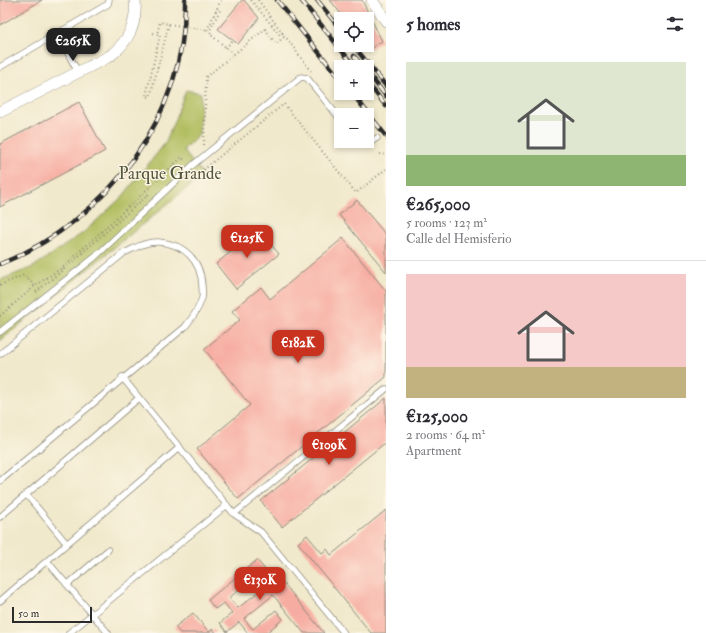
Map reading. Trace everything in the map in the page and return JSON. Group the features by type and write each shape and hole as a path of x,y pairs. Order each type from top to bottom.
{"street":[{"path":"0,112 110,56 118,50 133,27 136,13 136,0"},
{"path":"372,0 386,21"}],"lane":[{"path":"0,67 108,4 109,0"},
{"path":"57,33 78,72"},
{"path":"0,332 95,257 194,164 300,77 307,78 334,111"},
{"path":"0,354 124,253 142,244 158,242 174,245 187,252 196,263 202,280 203,297 196,313 185,327 122,377 0,481"},
{"path":"122,377 234,514 261,532 344,633"},
{"path":"234,514 386,389"},
{"path":"0,517 139,398"},
{"path":"0,602 180,447"},
{"path":"26,494 67,544"},
{"path":"69,633 227,505"},
{"path":"67,585 108,550"},
{"path":"47,561 108,633"}],"path":[{"path":"169,24 150,97 146,96 160,22 207,30 221,0"},
{"path":"251,0 277,32 280,35 283,33"},
{"path":"258,0 312,71"},
{"path":"217,8 220,10 210,30 211,35 234,54"},
{"path":"199,149 204,145 206,77 265,29 276,44 285,36"},
{"path":"153,34 158,35"},
{"path":"226,48 232,40"},
{"path":"284,104 356,193 386,169"},
{"path":"380,154 386,155"},
{"path":"186,161 189,158"},
{"path":"35,293 151,192"},
{"path":"0,285 24,275 35,286"}],"green space":[{"name":"Parque Grande","path":"186,90 201,93 199,135 183,150 203,175 0,341 0,280 33,267 83,233 122,197 166,142"}],"building":[{"path":"0,0 42,0 0,25"},
{"path":"242,0 244,0 259,18 238,44 218,29"},
{"path":"330,0 362,0 368,12 339,12"},
{"path":"374,25 382,41 374,46"},
{"path":"79,102 105,151 0,207 0,144"},
{"path":"357,200 386,235 386,272 339,215"},
{"path":"258,229 279,254 236,289 216,264"},
{"path":"343,238 386,291 386,377 238,499 197,449 250,405 204,349 240,320 232,311 261,287 270,299"},
{"path":"386,398 386,442 282,527 261,501"},
{"path":"386,510 386,633 371,633 298,543 307,535 322,553 327,549 331,555"},
{"path":"257,560 273,579 277,575 324,633 304,633 273,595 244,619 253,629 276,610 283,619 266,633 248,633 239,622 227,632 220,623 232,613 224,603 215,609 208,600","holes":["257,575 266,586 238,608 229,598"]},
{"path":"193,613 209,632 213,629 216,633 180,633 175,627"}],"railway":[{"path":"0,264 38,245 74,221 106,193 133,160 155,123 172,84 182,43 185,0"},
{"path":"277,0 334,71"},
{"path":"301,0 349,60"},
{"path":"317,0 334,21"},
{"path":"359,52 386,86"},
{"path":"354,56 357,60"},
{"path":"374,81 386,96"},
{"path":"374,91 386,106"},
{"path":"358,100 386,136"}]}
